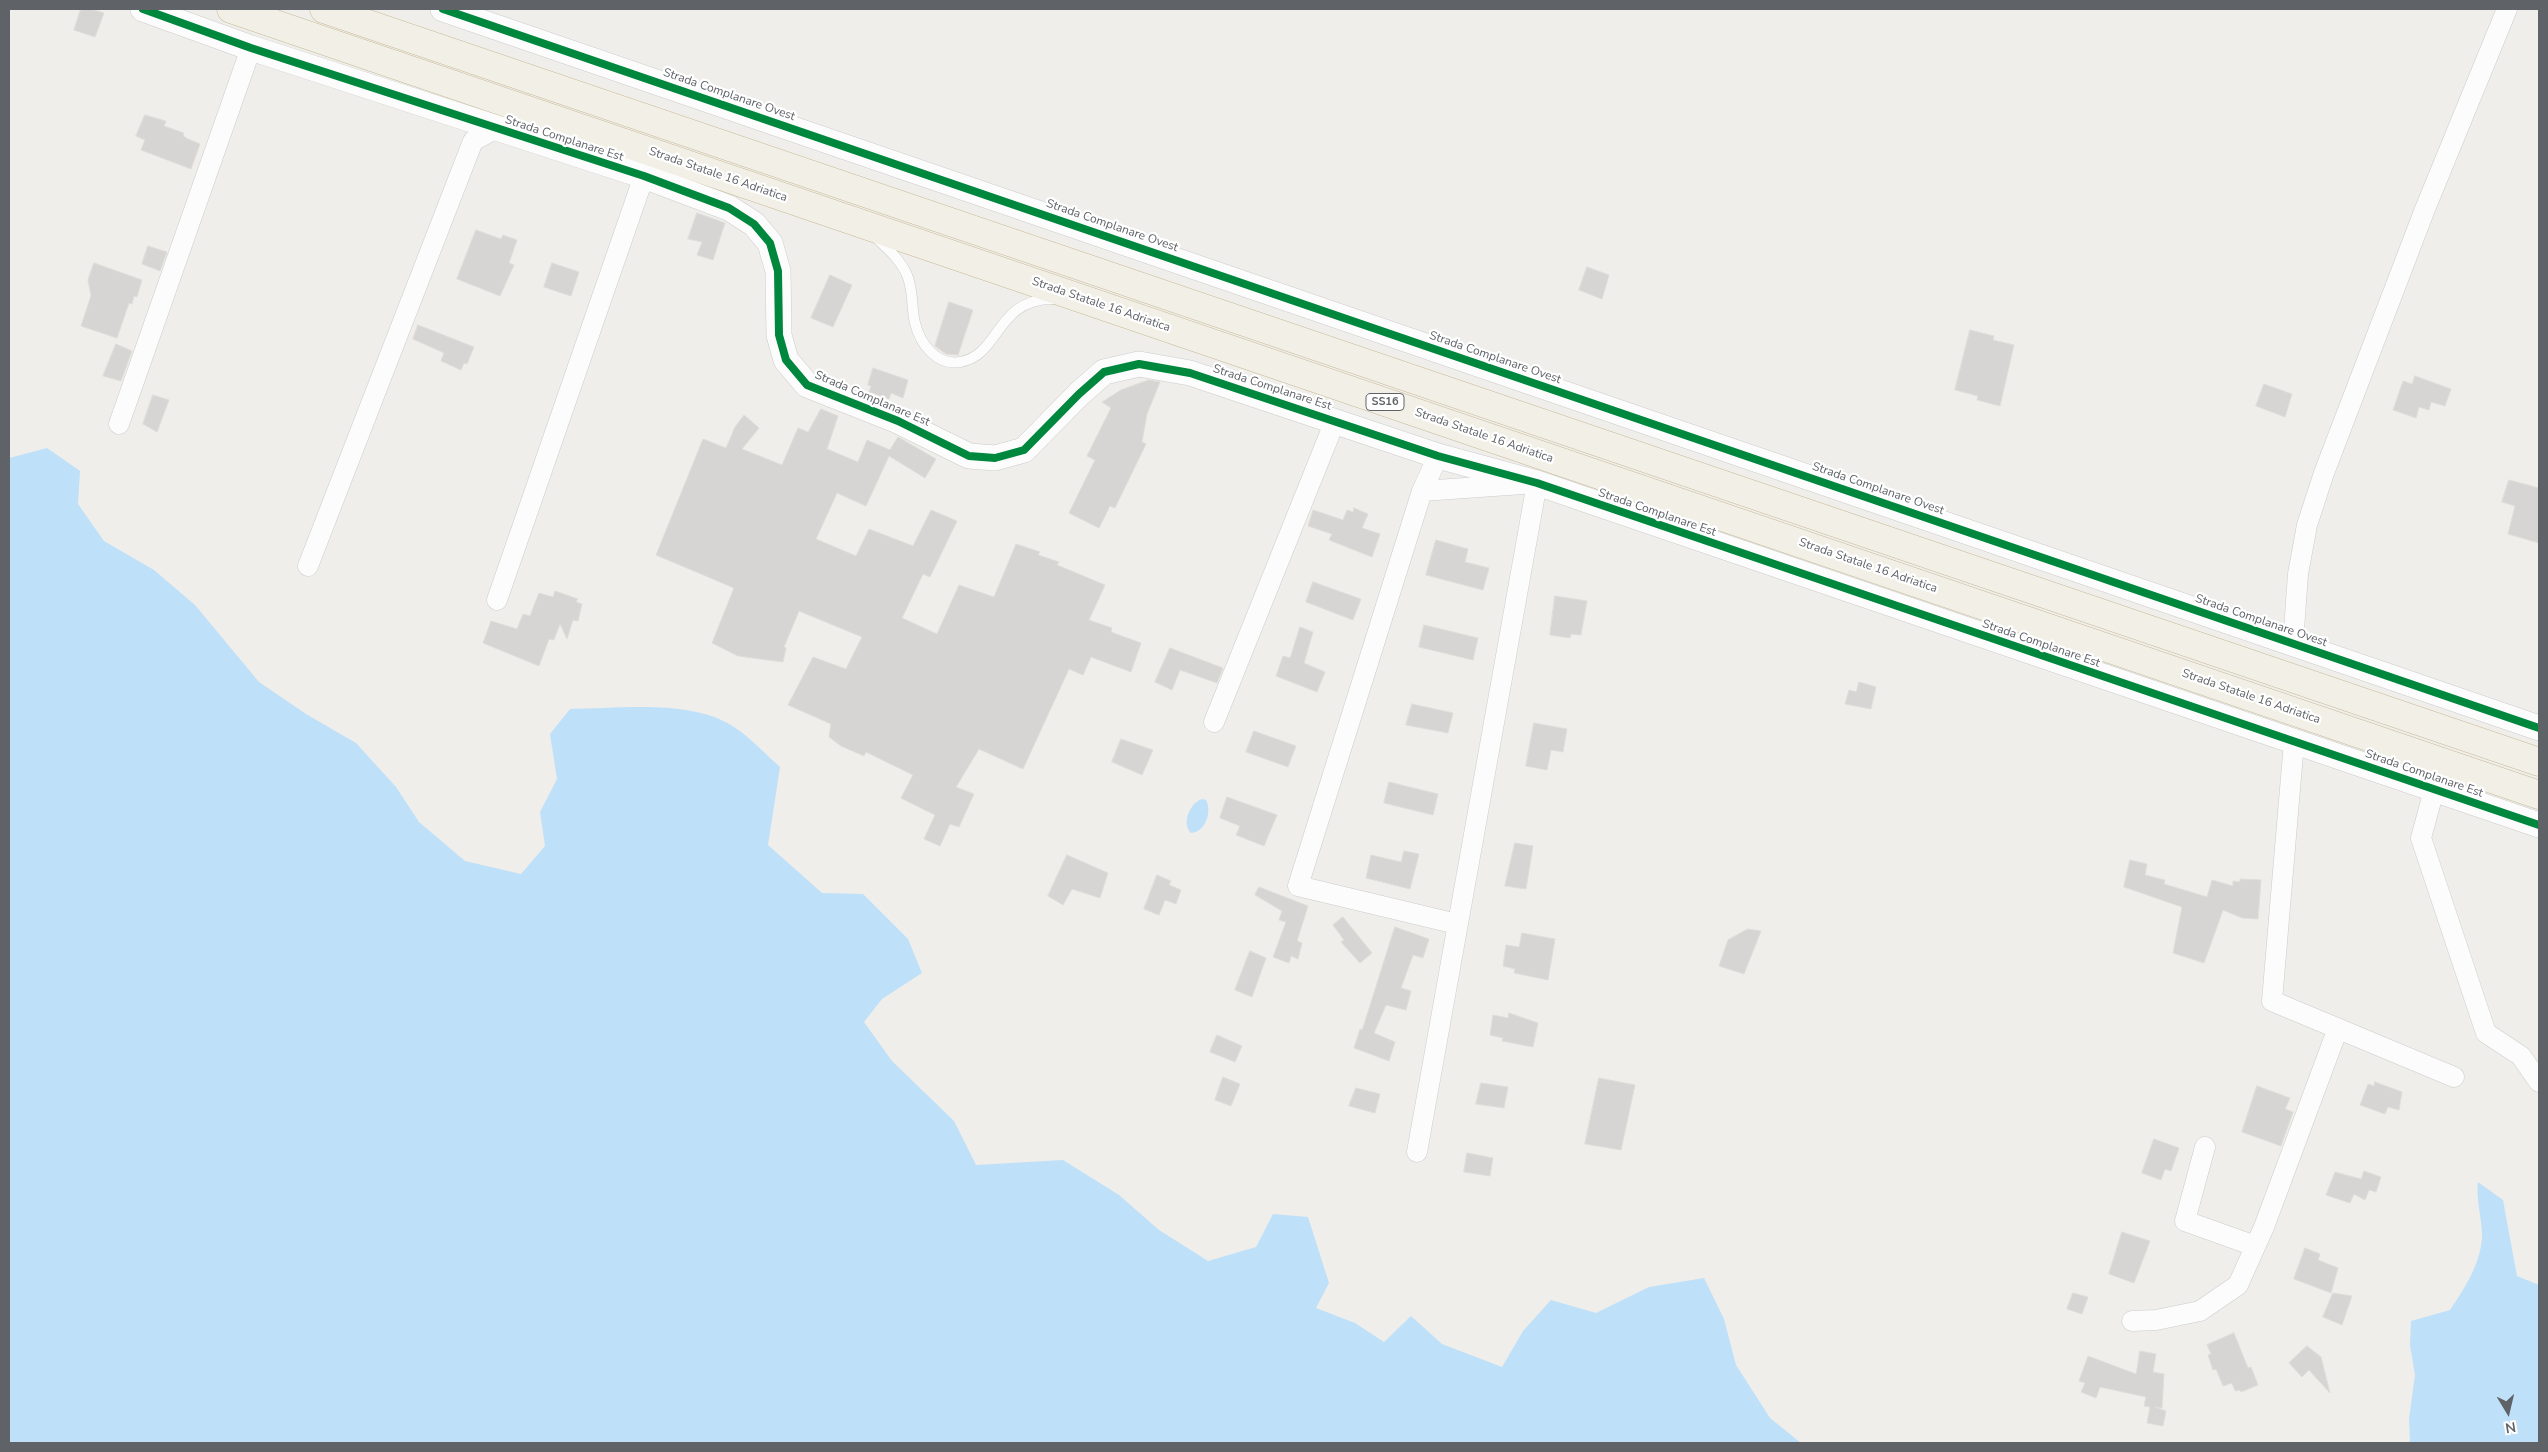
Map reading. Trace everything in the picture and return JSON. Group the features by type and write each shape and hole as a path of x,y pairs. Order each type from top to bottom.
{"highway":[{"name":"Strada Statale 16 Adriatica","path":"230,9 2539,795"},
{"name":"SS16","path":"324,9 2539,762"}],"street":[{"name":"Strada Complanare Est","path":"143,9 251,48 644,176 729,208 754,224 770,243 778,271 779,334 786,360 807,385 898,421 969,456 995,458 1024,450 1079,394 1104,372 1139,364 1190,373 1438,456 1537,483 2539,825"},
{"name":"Strada Complanare Ovest","path":"443,9 2539,728"},
{"path":"2293,643 2298,574 2306,525 2324,473 2426,209 2507,9"},
{"path":"119,424 251,48"},
{"path":"308,566 473,141 495,129"},
{"path":"497,600 644,176"},
{"path":"1214,722 1335,421"},
{"path":"1438,456 1422,491 1298,886 1457,924"},
{"path":"1417,1152 1537,483 1422,491"},
{"path":"2294,742 2272,1002 2454,1077"},
{"path":"2434,790 2421,838 2486,1033 2521,1056 2539,1082"},
{"path":"2132,1321 2156,1320 2200,1311 2238,1285 2255,1246 2338,1028"},
{"path":"2205,1147 2185,1221 2255,1246"}],"lane":[{"path":"859,223 893,254 906,274 914,299 915,323 925,347 937,358 958,362 976,356 987,346 1000,326 1017,309 1040,299 1083,299"}],"water":[{"path":"47,448 80,471 78,504 104,541 154,570 195,605 259,682 306,714 356,743 396,787 419,822 465,861 521,874 545,846 540,812 557,779 550,734 570,709 656,707 678,709 720,719 743,733 780,767 768,845 822,893 863,894 908,939 922,973 882,999 864,1022 892,1061 954,1121 976,1165 1063,1160 1119,1195 1159,1230 1208,1261 1256,1247 1273,1214 1308,1217 1329,1283 1316,1308 1355,1323 1384,1342 1411,1316 1442,1344 1502,1367 1523,1331 1551,1300 1596,1313 1649,1287 1704,1278 1724,1319 1736,1365 1770,1418 1801,1443 9,1443 9,458"},
{"path":"1202,799 1206,800 1208,805 1208,815 1201,829 1191,833 1187,824 1188,814 1194,805"},
{"path":"2478,1182 2503,1200 2517,1276 2539,1285 2539,1443 2410,1443 2409,1419 2415,1375 2410,1345 2411,1321 2450,1310 2472,1273 2482,1242"}],"building":[{"path":"81,9 91,9 104,13 95,37 74,30"},
{"path":"145,115 166,121 164,126 184,133 183,136 200,144 191,169 141,150 145,140 136,136"},
{"path":"697,213 725,223 713,260 697,255 702,242 688,239"},
{"path":"476,230 501,239 503,235 517,240 509,263 514,265 500,296 457,279"},
{"path":"148,246 167,252 160,271 142,264"},
{"path":"94,263 142,280 137,297 134,296 132,304 129,303 117,338 81,326 91,296 88,280"},
{"path":"552,263 579,272 571,296 544,287"},
{"path":"1587,267 1609,275 1602,299 1579,290"},
{"path":"830,275 852,285 833,327 811,318"},
{"path":"949,302 973,310 958,355 946,354 935,346"},
{"path":"418,325 474,347 467,364 464,363 461,370 441,361 444,353 413,339"},
{"path":"1970,330 1994,336 1993,340 2014,345 2000,406 1977,400 1978,396 1955,390"},
{"path":"116,344 132,351 121,381 103,376"},
{"path":"873,368 908,380 903,398 891,393 889,399 869,392 871,386 868,385"},
{"path":"2415,376 2451,389 2445,406 2431,402 2429,410 2419,407 2416,418 2393,410 2403,381 2412,384"},
{"path":"1149,380 1160,382 1147,414 1142,442 1146,444 1115,508 1110,506 1099,528 1069,513 1095,460 1087,456 1111,408 1102,402 1121,390"},
{"path":"2264,384 2292,394 2285,417 2256,406"},
{"path":"153,395 169,400 157,432 143,424"},
{"path":"821,409 838,416 827,449 858,462 867,440 890,450 898,437 936,459 925,478 889,456 866,506 837,493 816,539 856,556 869,529 913,546 931,510 957,521 930,577 923,574 902,618 937,634 959,585 994,597 1016,544 1040,552 1038,555 1059,562 1057,565 1105,585 1089,620 1112,628 1111,632 1141,643 1131,672 1091,657 1083,675 1069,669 1023,769 979,749 956,787 974,794 959,827 950,824 940,846 924,839 935,815 901,798 913,775 866,752 864,756 841,746 829,737 831,724 788,705 813,657 846,669 862,637 799,611 784,647 786,648 783,662 738,656 712,643 734,588 656,555 703,439 726,448 735,427 744,415 759,428 742,449 782,465 798,428 808,432"},
{"path":"2509,480 2539,488 2539,543 2508,534 2515,506 2502,502"},
{"path":"1354,508 1368,514 1362,528 1380,534 1372,557 1329,540 1332,534 1308,526 1313,510 1343,520 1347,510 1353,512"},
{"path":"1436,540 1468,549 1465,562 1489,568 1483,590 1426,575"},
{"path":"1313,582 1361,599 1353,620 1306,602"},
{"path":"555,591 578,599 576,602 582,604 578,621 573,620 567,639 560,624 554,640 549,639 539,666 483,643 491,621 517,629 523,614 530,616 539,593 553,597"},
{"path":"1555,596 1587,601 1581,635 1571,634 1570,638 1550,635"},
{"path":"1424,625 1478,638 1473,660 1419,647"},
{"path":"1300,627 1313,632 1304,663 1325,672 1317,692 1276,676 1283,656 1290,658"},
{"path":"1170,648 1223,668 1217,683 1180,670 1172,690 1155,682"},
{"path":"1859,682 1876,687 1871,709 1845,704 1849,690 1856,692"},
{"path":"1412,704 1453,713 1448,733 1406,725"},
{"path":"1534,723 1567,729 1563,752 1551,750 1547,770 1526,766"},
{"path":"1254,731 1296,746 1288,767 1246,752"},
{"path":"1121,739 1153,750 1142,775 1112,762"},
{"path":"1389,782 1438,794 1433,815 1384,803"},
{"path":"1227,797 1277,815 1264,846 1236,835 1240,826 1220,818"},
{"path":"1515,843 1533,846 1526,889 1505,886"},
{"path":"1404,851 1419,854 1410,889 1366,878 1371,855 1401,862"},
{"path":"1067,855 1108,873 1100,898 1072,889 1063,905 1048,896"},
{"path":"2130,860 2147,864 2145,875 2165,880 2164,884 2207,897 2212,880 2233,886 2233,881 2240,882 2240,879 2261,880 2258,919 2242,918 2223,910 2204,963 2173,953 2182,907 2124,887"},
{"path":"1157,875 1171,881 1169,885 1181,890 1176,904 1165,900 1159,915 1144,909"},
{"path":"1259,887 1308,906 1297,941 1302,943 1298,959 1291,956 1289,963 1273,957 1286,922 1279,920 1282,911 1255,895"},
{"path":"1343,917 1372,953 1360,963 1341,942 1344,940 1333,925"},
{"path":"1395,927 1429,939 1423,958 1413,955 1401,988 1411,991 1406,1010 1386,1005 1374,1033 1395,1042 1389,1061 1354,1048 1360,1029 1362,1030"},
{"path":"1748,929 1761,931 1744,974 1719,966 1728,940"},
{"path":"1522,933 1555,939 1548,980 1514,973 1515,969 1503,966 1506,945 1519,947"},
{"path":"1250,951 1266,958 1252,997 1235,990"},
{"path":"1509,1013 1538,1023 1533,1047 1502,1041 1503,1038 1490,1035 1493,1015 1508,1018"},
{"path":"1217,1035 1242,1046 1235,1062 1210,1052"},
{"path":"1223,1077 1240,1084 1231,1106 1215,1100"},
{"path":"1599,1078 1635,1085 1621,1150 1585,1144"},
{"path":"2375,1082 2402,1092 2399,1110 2388,1107 2385,1114 2360,1105 2368,1084 2374,1086"},
{"path":"1481,1083 1508,1087 1504,1108 1476,1104"},
{"path":"2257,1086 2290,1098 2285,1109 2293,1112 2281,1146 2242,1132"},
{"path":"1356,1088 1380,1094 1375,1113 1349,1106"},
{"path":"2154,1139 2179,1148 2171,1171 2165,1169 2161,1180 2142,1173"},
{"path":"1467,1153 1493,1158 1490,1176 1464,1172"},
{"path":"2364,1171 2381,1177 2376,1192 2369,1190 2365,1200 2354,1194 2350,1203 2326,1195 2335,1172 2361,1179"},
{"path":"2122,1232 2150,1241 2134,1283 2109,1274"},
{"path":"2305,1248 2320,1254 2318,1260 2338,1268 2331,1293 2294,1279"},
{"path":"2073,1293 2088,1297 2082,1314 2067,1309"},
{"path":"2333,1293 2352,1296 2342,1325 2323,1317"},
{"path":"2234,1333 2248,1368 2251,1367 2258,1385 2241,1392 2240,1390 2235,1391 2232,1383 2223,1386 2216,1369 2213,1370 2208,1355 2211,1354 2207,1345"},
{"path":"2307,1346 2321,1357 2330,1393 2309,1370 2302,1377 2289,1363"},
{"path":"2140,1351 2156,1354 2153,1372 2164,1374 2162,1408 2155,1407 2166,1411 2163,1426 2147,1423 2150,1407 2144,1406 2146,1397 2100,1387 2096,1398 2081,1392 2085,1383 2079,1381 2088,1356 2136,1374"}],"cycle path":[{"path":"143,9 251,48 644,176 729,208 754,224 770,243 778,271 779,335 786,360 807,385 898,421 969,456 995,458 1024,450 1079,394 1104,372 1139,364 1190,373 1438,456 1537,483 2539,825"},
{"path":"443,9 2539,728"}]}
